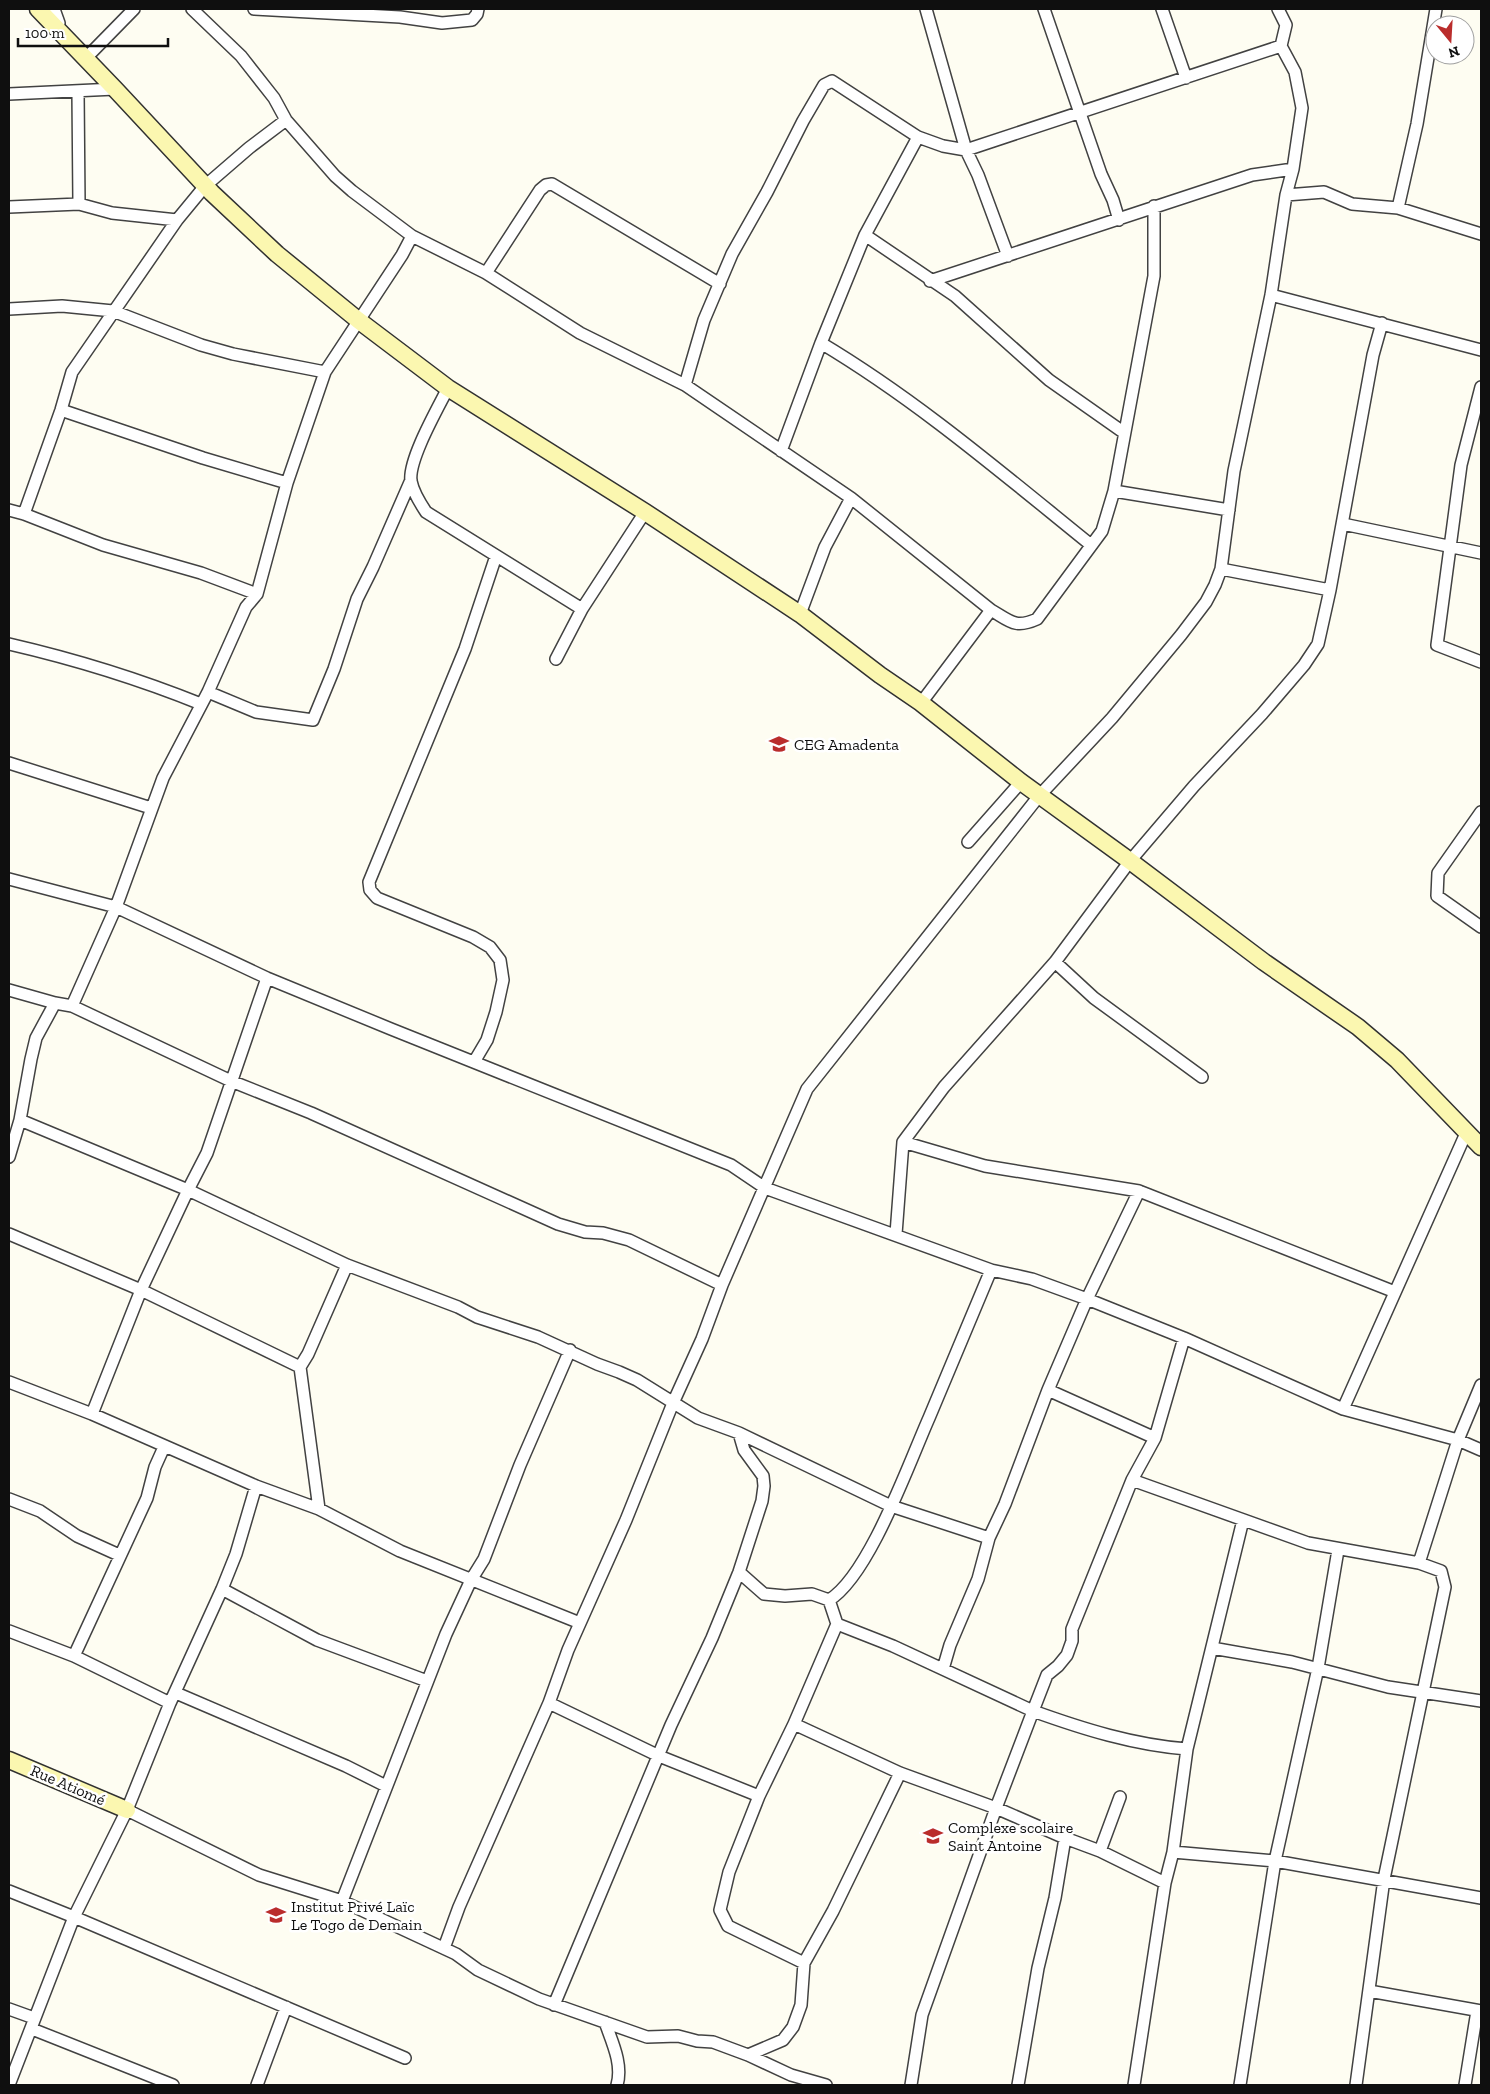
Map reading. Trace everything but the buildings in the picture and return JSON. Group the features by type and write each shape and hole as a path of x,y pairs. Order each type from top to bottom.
{"street":[{"path":"38,9 205,186 277,254 358,320 448,388 645,512 800,614 880,675 921,703 1039,796 1130,861 1264,962 1358,1027 1397,1060 1481,1147"},
{"path":"54,9 59,23 56,29"},
{"path":"86,58 134,9"},
{"path":"192,9 241,56 274,98 286,120 335,176 412,236 486,272 580,333 685,384 851,498 991,610 1012,622 1024,625 1037,618 1102,531 1114,491 1154,276 1154,206"},
{"path":"254,9 400,17 442,24 472,20 475,18 478,9"},
{"path":"926,9 966,150 978,175 1008,256"},
{"path":"1044,9 1119,220"},
{"path":"1162,9 1186,78"},
{"path":"444,1948 459,1907 549,1703 580,1623 626,1520 672,1403 702,1339 722,1285 807,1089 1039,796 1112,718 1181,635 1206,602 1221,569 1234,471 1271,295 1286,195 1294,168 1302,108 1295,72 1282,46 1286,25 1278,9"},
{"path":"1398,208 1417,124 1436,9"},
{"path":"685,384 704,320 732,254 767,192 803,120 824,85 832,81 918,136 943,146 966,150 1079,111 1282,46"},
{"path":"9,94 115,89"},
{"path":"78,92 78,204"},
{"path":"24,514 61,410 72,372 177,220 205,186 249,148 286,120"},
{"path":"781,451 821,343 865,235 918,136"},
{"path":"930,281 1252,175 1294,168"},
{"path":"486,272 540,190 546,185 552,184 720,284"},
{"path":"1286,195 1324,192 1352,204 1398,208 1481,234"},
{"path":"9,207 78,204 112,212 177,220"},
{"path":"865,235 930,281 955,296 1049,380 1124,432"},
{"path":"72,1006 116,907 151,808 173,756 208,692 229,641 246,608 257,594 287,483 325,372 402,255 412,236"},
{"path":"1271,295 1481,350"},
{"path":"9,309 62,306 113,311 201,345 233,354 325,372"},
{"path":"896,1234 904,1142 944,1088 1054,962 1130,861 1194,786 1262,714 1304,665 1318,644 1343,524 1373,355 1382,323"},
{"path":"821,343 869,372 944,426 1091,546"},
{"path":"1481,387 1461,465 1437,645 1481,662"},
{"path":"208,692 256,712 313,720 334,669 357,598 373,567 411,480 413,464 420,445 448,388"},
{"path":"61,410 203,458 287,483"},
{"path":"411,480 416,498 426,512 582,609"},
{"path":"1114,491 1229,510"},
{"path":"800,614 825,547 851,498"},
{"path":"9,510 103,545 202,573 257,594"},
{"path":"556,659 582,609 645,512"},
{"path":"1343,524 1481,552"},
{"path":"474,1062 487,1040 496,1012 503,980 500,960 490,947 473,937 377,898 370,890 369,882 464,649 496,556"},
{"path":"1221,569 1330,590"},
{"path":"921,703 991,610"},
{"path":"9,644 41,651 118,674 201,704"},
{"path":"9,763 151,808"},
{"path":"968,842 1021,782"},
{"path":"1481,812 1438,873 1437,896 1481,927"},
{"path":"9,879 116,907 267,978 731,1165 765,1188 991,1270 1032,1279 1087,1299 1184,1338 1343,1409 1458,1440 1481,1450"},
{"path":"1054,962 1094,998 1202,1077"},
{"path":"92,1414 141,1290 207,1153 267,978"},
{"path":"9,990 72,1006 231,1081 311,1113 558,1224 584,1232 604,1233 629,1240 722,1285"},
{"path":"9,1157 20,1120 36,1038 55,1002"},
{"path":"20,1120 188,1190 347,1265 458,1307 478,1317 570,1350 597,1364 637,1380 698,1418 739,1433 891,1506 989,1538"},
{"path":"1343,1409 1467,1131"},
{"path":"904,1142 985,1166 1139,1190 1395,1292"},
{"path":"943,1669 950,1645 978,1579 989,1538 1005,1504 1048,1390 1087,1299 1139,1190"},
{"path":"9,1234 141,1290 300,1367"},
{"path":"320,1509 300,1367 308,1354 347,1265"},
{"path":"828,1600 850,1581 871,1546 891,1506 991,1270"},
{"path":"910,2085 922,2015 996,1808 1047,1676 1067,1655 1072,1640 1072,1629 1132,1480 1155,1438 1184,1338"},
{"path":"342,1901 446,1634 471,1580 484,1559 523,1456 570,1350"},
{"path":"9,1382 92,1414 256,1486 320,1509 400,1551 580,1623"},
{"path":"1419,1563 1458,1440 1481,1385"},
{"path":"1048,1390 1155,1438"},
{"path":"554,2005 595,1903 739,1572 762,1501 763,1476 744,1450 739,1433"},
{"path":"74,1656 146,1498 155,1466 164,1447"},
{"path":"1132,1480 1308,1543 1338,1550 1355,1550 1419,1563 1441,1571 1445,1587 1384,1880 1356,2085"},
{"path":"9,2085 74,1917 127,1810 173,1698 222,1589 236,1554 256,1486"},
{"path":"9,1498 40,1511 77,1536 119,1555"},
{"path":"1134,2085 1165,1883 1173,1852 1187,1749 1243,1520"},
{"path":"1240,2085 1275,1860 1318,1668 1338,1550"},
{"path":"739,1572 764,1594 771,1596 812,1594 828,1600 837,1624 794,1724 759,1796 729,1872 720,1910 728,1926 804,1963"},
{"path":"222,1589 317,1640 427,1681"},
{"path":"837,1624 943,1669 1033,1711 1129,1741 1154,1746 1187,1749"},
{"path":"9,1631 346,1766 386,1786"},
{"path":"1212,1648 1292,1662 1388,1687 1481,1701"},
{"path":"549,1703 659,1756 759,1796"},
{"path":"794,1724 900,1773 996,1808 1100,1851 1165,1883"},
{"name":"Rue Atiomé","path":"9,1760 127,1810"},
{"path":"748,2054 783,2040 793,2027 801,2005 804,1963 833,1911 900,1773"},
{"path":"1100,1851 1120,1797"},
{"path":"127,1810 259,1875 342,1901 444,1948 478,1970 554,2005 647,2037 678,2036 697,2041 713,2042 748,2054 791,2075 826,2085"},
{"path":"1018,2085 1038,1968 1065,1838"},
{"path":"1173,1852 1275,1860 1481,1898"},
{"path":"9,1892 74,1917 405,2058"},
{"path":"1369,1991 1479,2011 1465,2085"},
{"path":"257,2085 286,2007"},
{"path":"9,2009 33,2023 172,2085"},
{"path":"605,2022 618,2062 619,2078 617,2085"}],"place":[{"name":"CEG Amadenta","path":"779,744"},
{"name":"Complexe scolaire Saint Antoine","path":"933,1836"},
{"name":"Institut Privé Laïc Le Togo de Demain","path":"276,1915"}]}
